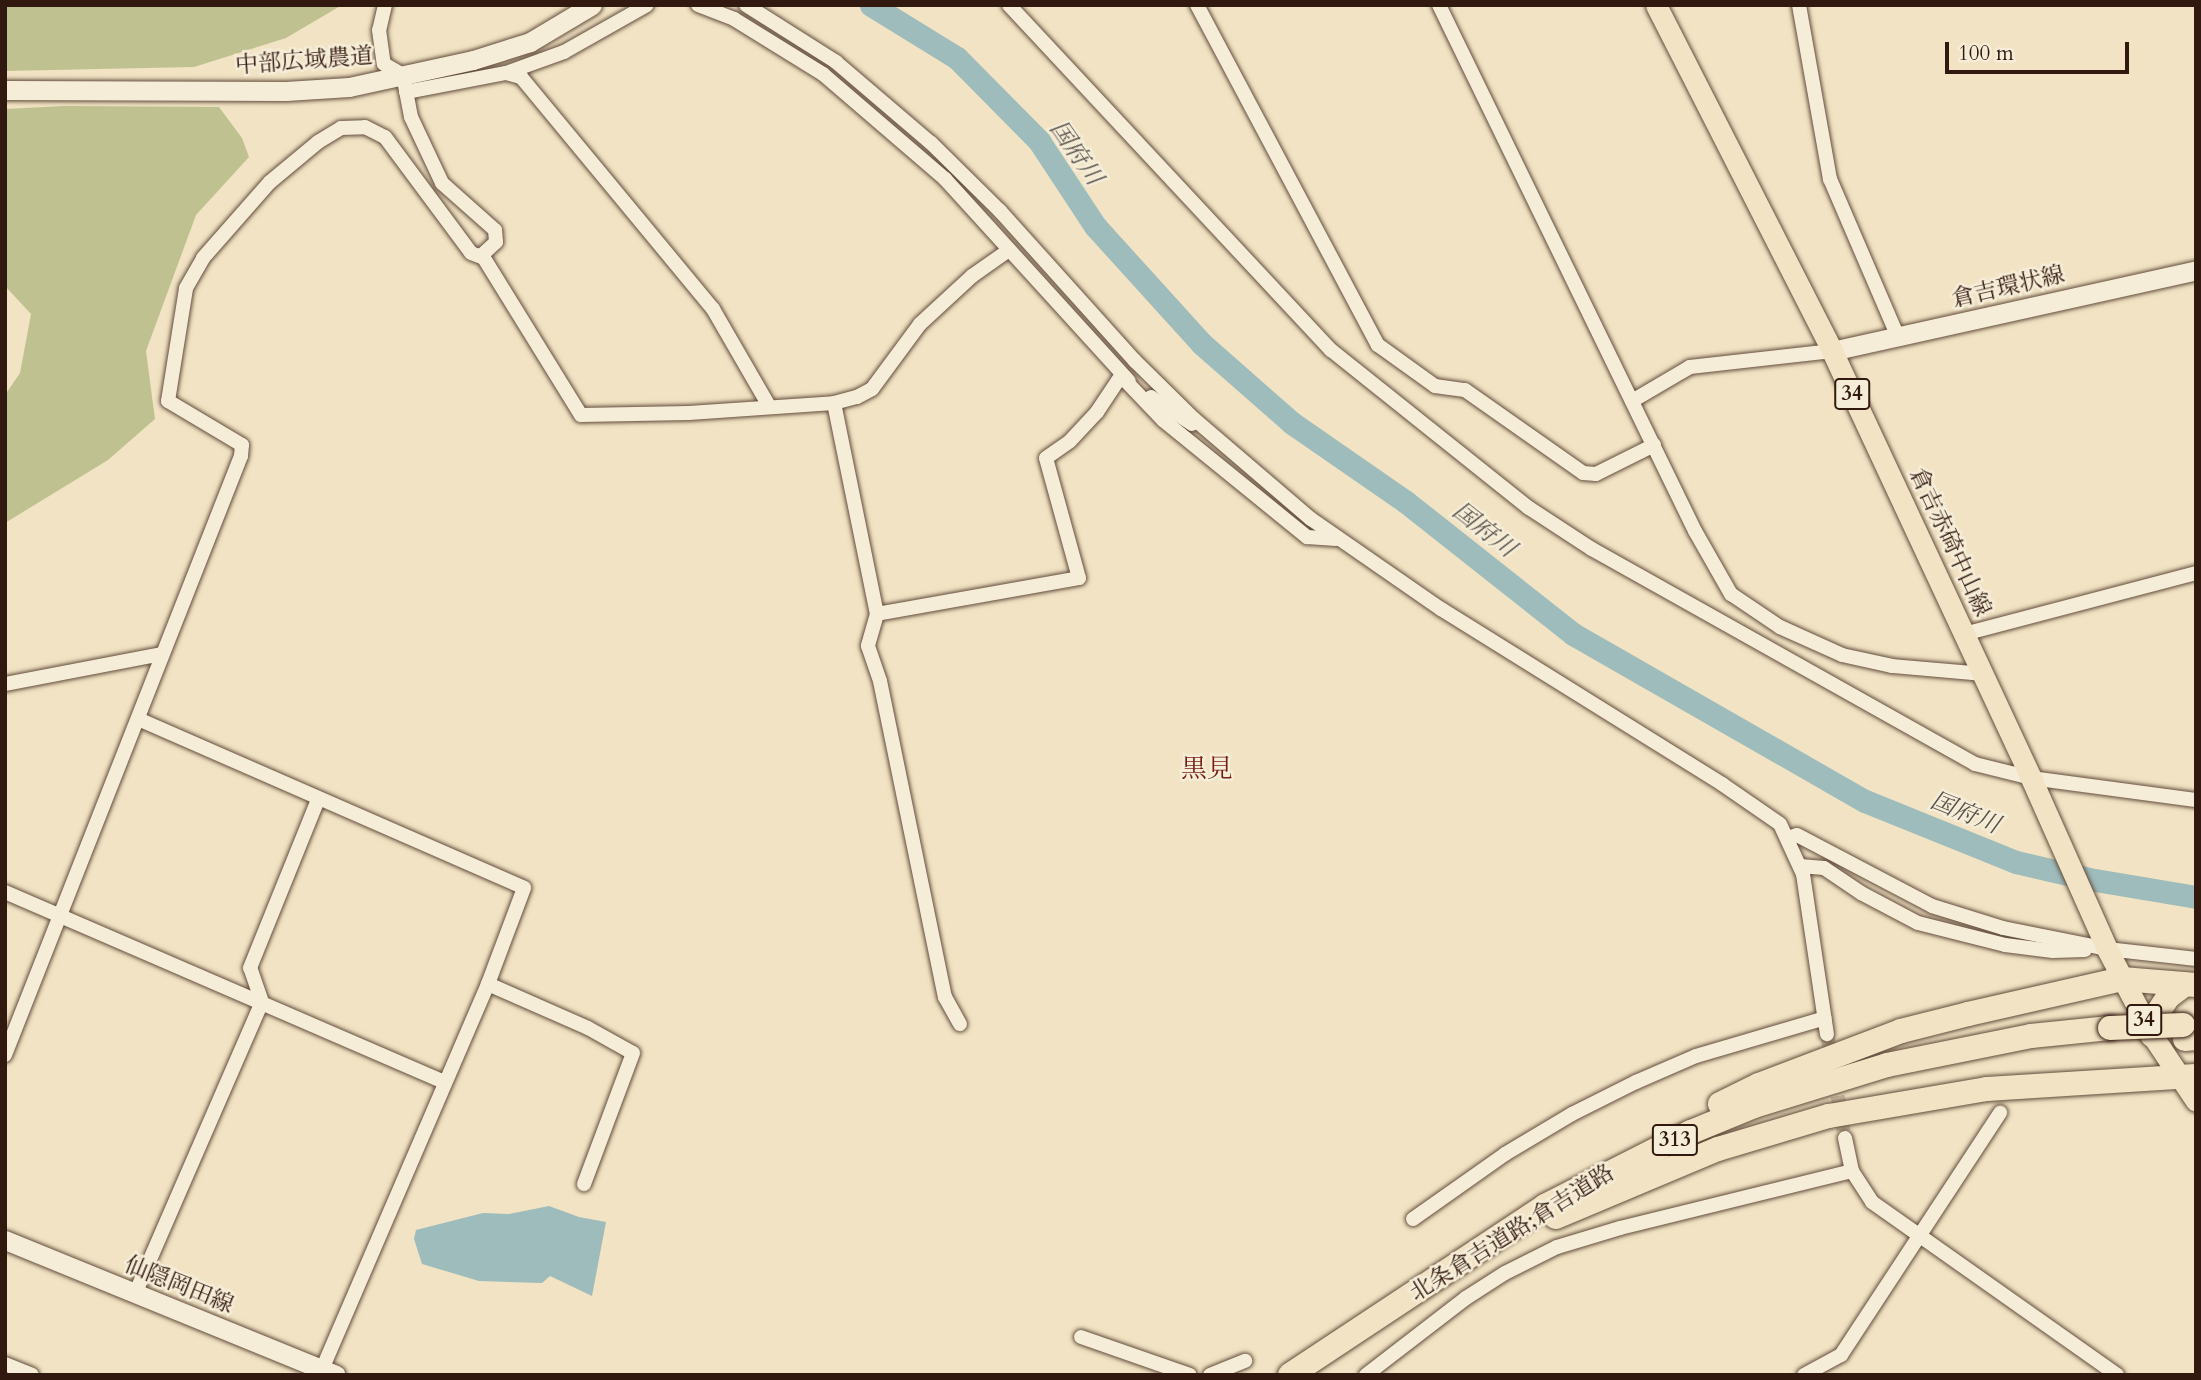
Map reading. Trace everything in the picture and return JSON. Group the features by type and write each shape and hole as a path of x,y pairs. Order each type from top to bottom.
{"highway":[{"path":"1549,1213 1615,1156 1759,1085 1901,1031 2122,979 2190,984"},
{"path":"2152,1035 2155,1017 2168,998 2190,984"},
{"name":"北条倉吉道路;倉吉道路","path":"1290,1375 1549,1213 1691,1132 1818,1085 1956,1049 2031,1036 2190,1032"},
{"path":"1549,1213 1718,1149 1829,1116 1987,1089 2187,1077"},
{"name":"北条倉吉道路;倉吉道路","path":"1307,1375 1549,1213"}],"main road":[{"name":"中部広域農道","path":"5,90 286,91 404,84 530,42 592,5"},
{"name":"倉吉赤碕中山線","path":"1656,5 1832,351 2034,783 2122,979 2152,1035 2187,1077 2196,1101"},
{"name":"倉吉環状線","path":"1832,351 2196,270"},
{"name":"仙隠岡田線","path":"5,1240 329,1372"}],"street":[{"path":"385,5 379,30 384,64 404,84 411,117 442,183 495,230 496,242 482,255 581,415 689,413 834,403 872,389 920,324 972,275 1009,250"},
{"path":"404,84 506,73 564,52 647,5"},
{"path":"698,5 734,19 823,74 945,179 1163,420 1307,537 1338,539"},
{"path":"746,5 836,62 931,142 1000,211 1135,361 1260,478 1338,539 1441,609 1723,784 1780,824 1800,866 1810,911 1827,1034"},
{"path":"1009,5 1331,350 1489,479 1592,549 1975,764 2034,783 2196,800"},
{"path":"1197,5 1378,345 1435,386 1465,390 1583,472 1597,474 1654,445"},
{"path":"1439,5 1724,586 1750,608 1780,627 1842,654 1892,666 1983,674"},
{"path":"1798,5 1830,179 1898,337"},
{"path":"506,73 521,77 713,309 769,406"},
{"path":"5,1055 241,456 242,445 168,401 186,288 203,258 270,182 318,142 341,128 365,127 385,136 471,253 484,258"},
{"path":"1632,401 1690,367 1832,351"},
{"path":"1121,376 1171,413 1204,428"},
{"path":"877,614 1079,578 1046,458 1070,441 1097,412 1121,376"},
{"path":"834,403 877,614 868,646 880,681 945,997 960,1024"},
{"path":"1964,634 2196,573"},
{"path":"5,684 162,654"},
{"path":"138,719 524,888 488,984 445,1082 329,1372"},
{"path":"135,1294 262,1002 250,968 318,800"},
{"path":"1788,838 1797,835 1932,906 2003,929 2104,942 2196,959"},
{"path":"1800,866 1824,868 1861,893 1918,923 2005,945 2053,951 2104,942"},
{"path":"5,892 445,1082"},
{"path":"488,984 588,1028 633,1053 584,1184"},
{"path":"1413,1219 1504,1154 1572,1114 1696,1056 1825,1018"},
{"path":"1804,1375 1841,1355 1916,1236 2000,1113"},
{"path":"1845,1139 1852,1171 1872,1202 1916,1236 2117,1375"},
{"path":"1366,1375 1466,1298 1505,1273 1557,1247 1620,1228 1745,1200 1852,1171"},
{"path":"1081,1337 1190,1375"},
{"path":"1210,1375 1245,1361"},
{"path":"5,1364 32,1375"}],"green space":[{"path":"5,5 342,5 286,38 194,67 5,71"},
{"path":"64,106 219,107 242,138 249,157 196,215 146,351 155,419 108,460 5,523 5,395 20,373 31,314 5,286 5,109"}],"water":[{"path":"549,1206 579,1217 606,1222 592,1296 550,1276 542,1283 479,1281 422,1264 414,1239 416,1230 483,1213 509,1214"}],"waterway":[{"name":"国府川","path":"871,5 957,58 1039,141 1095,226 1202,344 1292,423 1406,502 1573,634 1865,801 2016,862 2089,879 2196,897"}],"tunnel":[{"path":"1827,1034 1845,1138"}],"district":[{"name":"黒見","path":"1207,769"}]}
